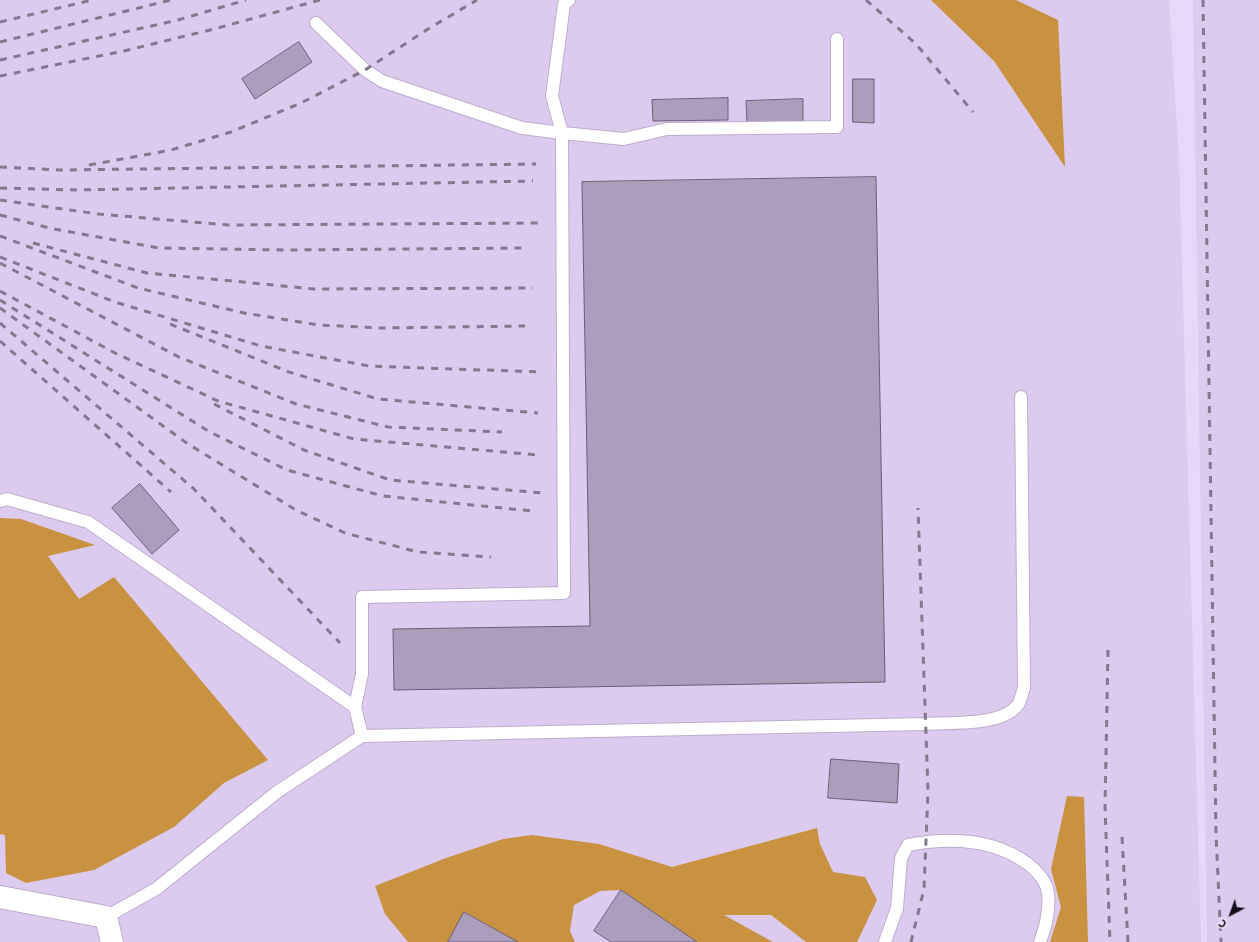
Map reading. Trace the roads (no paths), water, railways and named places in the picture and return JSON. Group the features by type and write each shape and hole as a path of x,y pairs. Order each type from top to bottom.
{"street":[{"path":"0,897 106,917 112,942"}],"lane":[{"path":"362,736 355,707 362,674 362,597 564,593 562,133 552,96 564,4 569,0"},
{"path":"316,23 365,70 382,81 522,128 624,139 667,129 837,127 837,39"},
{"path":"106,917 156,890 276,792 362,736 924,724 992,720 1007,714 1018,704 1024,688 1021,397"},
{"path":"0,501 8,499 88,522 355,707"},
{"path":"885,942 897,908 901,858 908,845 927,842 969,841 1001,848 1017,856 1034,869 1046,887 1048,914 1040,942"}],"railway":[{"path":"0,22 92,0"},
{"path":"0,42 171,0"},
{"path":"0,60 178,20 246,0"},
{"path":"0,76 124,51 214,29 320,0"},
{"path":"89,165 171,150 231,132 301,103 365,70 428,29 477,0"},
{"path":"866,0 916,44 973,112"},
{"path":"1203,0 1216,834 1221,942"},
{"path":"0,167 61,170 536,164"},
{"path":"0,188 76,190 533,181"},
{"path":"0,200 98,214 228,225 541,223"},
{"path":"0,215 49,228 159,248 285,250 525,248"},
{"path":"0,236 138,288 244,313 319,325 381,328 525,326"},
{"path":"33,243 147,273 314,289 533,288"},
{"path":"0,257 115,302 261,346 369,366 541,372"},
{"path":"0,263 179,357 296,404 388,427 502,432"},
{"path":"0,291 115,353 218,401 354,439 538,455"},
{"path":"0,300 208,431 287,470 383,496 532,511"},
{"path":"0,308 188,444 296,510 345,533 418,552 491,557"},
{"path":"0,323 194,489 340,643"},
{"path":"170,324 289,372 378,399 538,413"},
{"path":"0,341 171,492"},
{"path":"214,404 304,450 390,480 543,493"},
{"path":"911,942 924,889 928,791 918,508"},
{"path":"1108,650 1105,807 1110,942"},
{"path":"1122,837 1128,942"}]}
